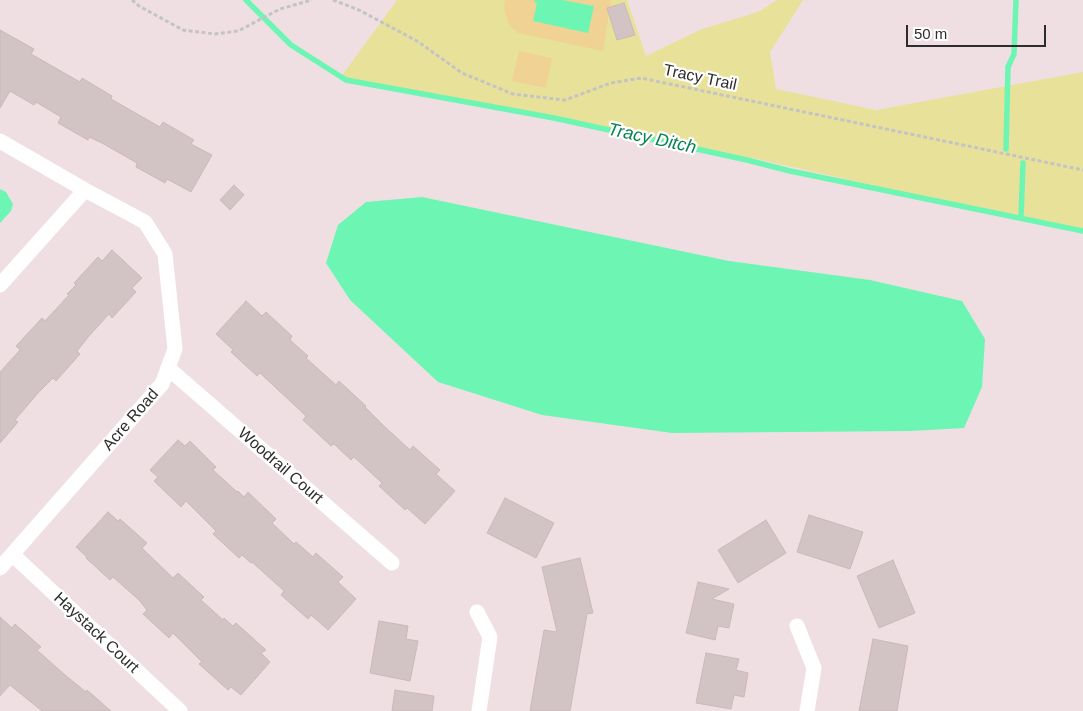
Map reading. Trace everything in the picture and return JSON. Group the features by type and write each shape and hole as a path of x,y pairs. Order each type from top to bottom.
{"street":[{"name":"Acre Road","path":"0,141 145,222 165,254 175,349 162,384 0,568"},
{"path":"0,285 85,190"},
{"name":"Woodrail Court","path":"168,368 392,563"},
{"name":"Haystack Court","path":"13,555 180,711"},
{"path":"477,612 490,637 479,711"},
{"path":"797,626 814,668 807,711"}],"path":[{"path":"132,0 139,6 183,30 215,34 238,31 280,10 312,0"},
{"name":"Tracy Trail","path":"333,0 359,10 417,41 462,73 513,94 565,100 611,83 640,78 1083,170"}],"shaded area":[{"path":"397,0 627,0 646,56 702,29 758,12 777,0 803,0 770,52 776,89 876,110 1083,72 1083,233 753,158 747,160 554,118 346,80 343,74"},
{"path":"505,0 611,0 603,51 518,33 510,26 507,19 504,8"},
{"path":"535,0 562,0 594,6 588,33 533,21 537,3 534,2"},
{"path":"519,51 552,58 546,88 512,81"},
{"path":"0,189 6,192 13,204 11,211 0,223"},
{"path":"422,197 729,261 870,280 962,301 985,339 982,387 964,428 911,431 672,433 542,415 438,382 350,300 326,263 338,225 366,202"}],"building":[{"path":"624,3 635,35 617,40 607,8"},
{"path":"0,30 34,49 31,54 80,82 82,78 112,96 111,99 160,127 163,122 194,140 191,144 212,155 191,192 167,179 165,183 136,167 137,163 102,143 89,137 88,140 58,123 61,117 36,102 34,105 10,91 0,108"},
{"path":"234,185 244,195 230,210 220,200"},
{"path":"112,250 142,278 132,288 136,292 112,318 109,314 89,336 77,351 80,354 56,381 53,378 38,393 15,420 18,422 0,443 0,372 20,350 16,346 42,318 45,321 69,295 67,294 76,285 74,283 98,257 102,261"},
{"path":"246,301 262,316 266,312 292,336 290,340 308,356 306,358 336,385 339,381 410,450 413,446 440,470 436,474 455,491 425,524 407,508 405,510 379,486 382,483 354,457 351,460 334,444 331,446 303,420 306,416 260,373 257,376 231,352 233,350 216,334"},
{"path":"178,440 185,446 190,441 216,467 213,470 237,492 244,497 248,492 276,519 272,523 294,544 296,542 313,557 316,553 343,577 338,582 356,599 328,630 311,615 308,619 281,595 284,591 252,562 242,555 239,558 213,534 216,531 186,501 181,507 154,481 158,477 150,470"},
{"path":"505,498 554,523 536,558 487,533"},
{"path":"108,512 118,521 120,519 147,543 142,548 173,578 178,573 204,597 201,600 223,620 224,618 233,626 236,623 266,650 261,653 270,662 241,695 231,687 228,690 199,664 202,662 173,633 169,638 143,614 147,610 139,600 113,577 110,580 76,547"},
{"path":"809,515 863,532 850,569 797,552"},
{"path":"766,520 786,553 738,583 718,550"},
{"path":"580,558 593,613 587,614 570,711 530,711 544,630 557,632 542,567"},
{"path":"893,560 915,613 879,628 857,576"},
{"path":"698,582 729,589 712,599 734,604 729,628 718,626 715,640 686,633"},
{"path":"0,617 12,628 15,624 41,647 37,650 111,711 42,711 10,685 0,696"},
{"path":"379,621 408,626 406,639 418,641 410,681 370,673"},
{"path":"873,639 908,646 897,711 859,711"},
{"path":"706,653 739,659 736,670 748,673 744,697 734,695 731,709 696,703"},
{"path":"395,690 434,696 432,711 392,711"}],"waterway":[{"name":"Tracy Ditch","path":"246,0 291,45 346,80 554,118 790,171 1083,231"},
{"path":"1006,149 1008,67 1014,54 1016,0"},
{"path":"1021,218 1023,163"}]}
